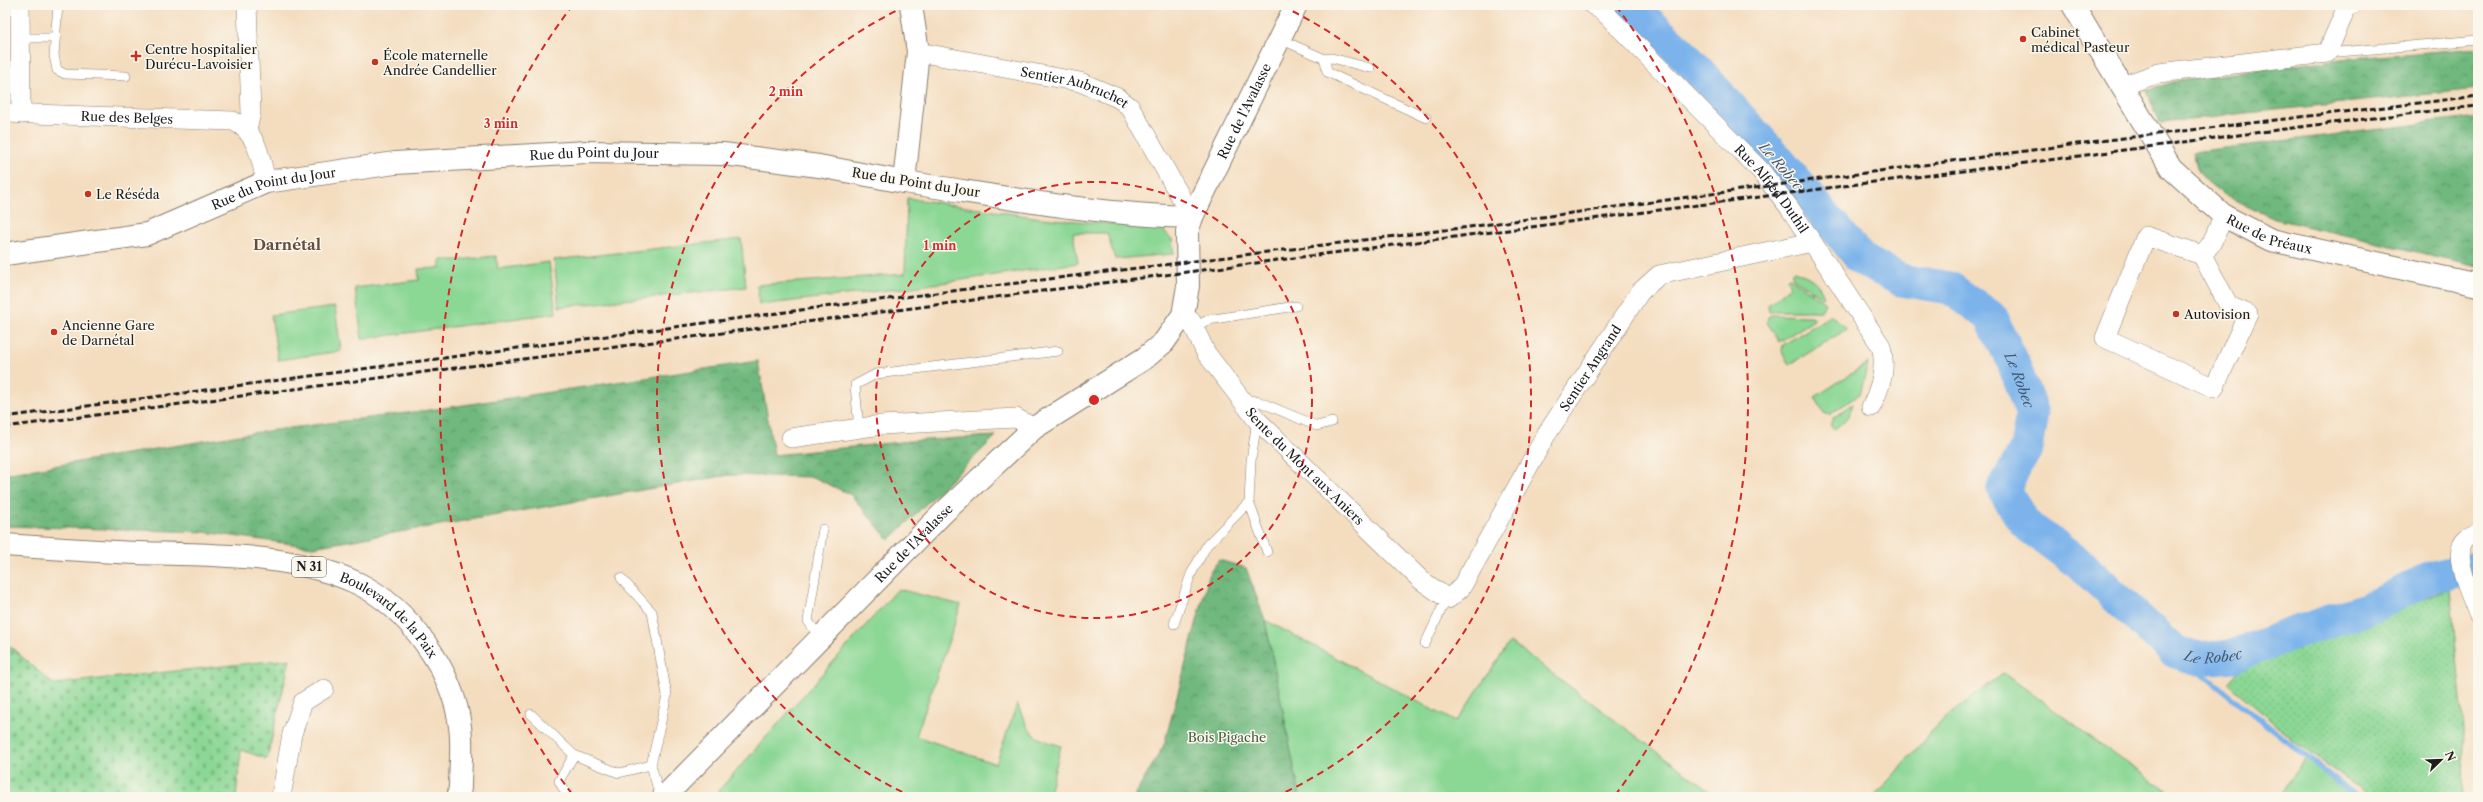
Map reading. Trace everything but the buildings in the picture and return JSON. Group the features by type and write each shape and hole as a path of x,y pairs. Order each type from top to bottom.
{"main road":[{"path":"904,182 918,52 911,5"},
{"name":"Rue de l'Avalasse","path":"664,797 941,515 1034,428 1145,358 1189,321 1187,232 1192,217 1296,5"},
{"name":"Rue de Préaux","path":"2073,5 2171,168 2224,216 2271,240 2478,285"},
{"name":"Rue du Point du Jour","path":"5,254 146,234 266,182 395,163 587,152 723,154 819,166 904,182 1084,208 1154,216 1192,217"},
{"name":"Boulevard de la Paix","path":"5,545 214,555 295,564 358,583 395,609 425,641 446,677 460,727 460,788 458,797"}],"street":[{"path":"13,114 20,38 20,5"},
{"path":"247,5 251,113 247,129 257,147 266,182"},
{"name":"Rue Alfred Duthil","path":"1593,5 1603,11 1761,171 1789,207 1881,346 1885,360 1884,367 1876,396 1871,407"},
{"path":"2123,88 2133,82 2159,73 2327,53 2346,9 2350,5"},
{"name":"Sentier Aubruchet","path":"918,52 1080,82 1118,98 1130,107 1192,217"},
{"name":"Rue des Belges","path":"13,114 225,120 240,124 247,129"},
{"path":"2202,256 2211,244 2224,216"},
{"path":"2146,236 2202,256 2229,306 2248,314 2214,388 2105,338 2146,236"},
{"name":"Sentier Angrand","path":"1448,599 1461,588 1546,435 1640,292 1659,275 1812,242"},
{"name":"Sente du Mont aux Aniers","path":"1189,321 1206,353 1257,420 1421,580 1448,599"},
{"path":"792,438 881,425 1016,418 1034,428"},
{"path":"2478,534 2466,538 2460,548 2459,559 2478,614"},
{"path":"281,797 292,734 303,702 324,689"}],"lane":[{"path":"58,5 54,55 57,70 65,74 126,76"},
{"path":"20,38 55,38"},
{"path":"1280,39 1325,59 1332,58 1370,68"},
{"path":"2327,53 2478,40"},
{"path":"1325,59 1327,72 1426,118"},
{"path":"1189,321 1214,319 1296,306"},
{"path":"859,429 855,386 876,374 1058,351"},
{"path":"1241,399 1260,402 1317,426 1332,422"},
{"path":"1257,420 1251,461 1249,502 1268,552"},
{"path":"1174,624 1191,574 1207,545 1249,502"},
{"path":"820,637 808,620 823,529"},
{"path":"621,578 652,612 667,695 651,765 660,797"},
{"path":"1425,644 1442,608 1448,599"},
{"path":"531,714 574,755 619,773 651,765"},
{"path":"568,797 559,781 574,755"}],"green space":[{"path":"2478,48 2478,89 2160,122 2146,91 2180,80 2341,59"},
{"path":"2478,117 2478,266 2275,219 2232,199 2211,185 2198,170 2193,152"},
{"path":"907,198 1041,218 1160,228 1172,239 1174,254 1115,259 1107,233 1073,233 1078,263 913,287 759,305 757,285 905,274"},
{"path":"741,239 746,287 559,307 554,260"},
{"path":"496,256 498,269 549,262 556,313 362,339 355,288 419,280 418,269 440,268 440,260 459,260"},
{"path":"1794,271 1813,280 1822,291 1824,297 1822,298 1793,278 1791,273"},
{"path":"1790,278 1825,303 1821,311 1769,311 1768,305 1790,287 1787,279"},
{"path":"335,307 341,351 278,360 271,315"},
{"path":"1771,315 1811,316 1814,320 1779,342 1767,322 1768,317"},
{"path":"1831,315 1847,329 1789,365 1782,351 1783,345"},
{"path":"758,361 774,455 910,441 996,436 889,540 851,495 813,477 729,475 313,547 204,532 5,526 5,474 252,433 437,409"},
{"path":"1868,363 1860,394 1829,415 1824,413 1815,397"},
{"path":"1853,404 1846,418 1834,429 1830,425 1833,418"},
{"name":"Bois Pigache","path":"1219,560 1246,568 1265,620 1300,797 1134,797 1164,745 1210,572"},
{"path":"898,589 961,605 916,736 996,764 1017,704 1028,728 1036,736 1061,746 1048,797 713,797"},
{"path":"2450,589 2464,729 2463,797 2371,797 2296,743 2228,683 2242,667"},
{"path":"1265,620 1456,722 1510,642 1718,797 1300,797"},
{"path":"5,642 53,684 290,659 267,759 241,750 236,797 5,797"},
{"path":"2004,673 2108,750 2177,797 1874,797 1941,721"},
{"path":"2306,758 2353,797 2279,797"}],"waterway":[{"name":"Le Robec","path":"1630,5 1684,55 1781,163 1862,260 1901,280 1950,288 1990,316 2013,362 2032,414 2026,449 2003,489 2025,524 2082,566 2175,652 2199,659 2233,656 2294,633 2364,610 2430,578 2478,566"},
{"path":"2175,652 2357,797"}],"railway":[{"path":"5,417 823,307 1469,227 2099,141 2478,96"},
{"path":"5,427 1866,183 2325,124 2478,106"}],"place":[{"name":"Cabinet médical Pasteur","path":"2023,39"},
{"name":"Centre hospitalier Durécu-Lavoisier","path":"136,56"},
{"name":"École maternelle Andrée Candellier","path":"375,62"},
{"name":"Le Réséda","path":"88,194"},
{"name":"Autovision","path":"2176,314"},
{"name":"Ancienne Gare de Darnétal","path":"54,332"}],"district":[{"name":"Darnétal","path":"287,245"}]}
